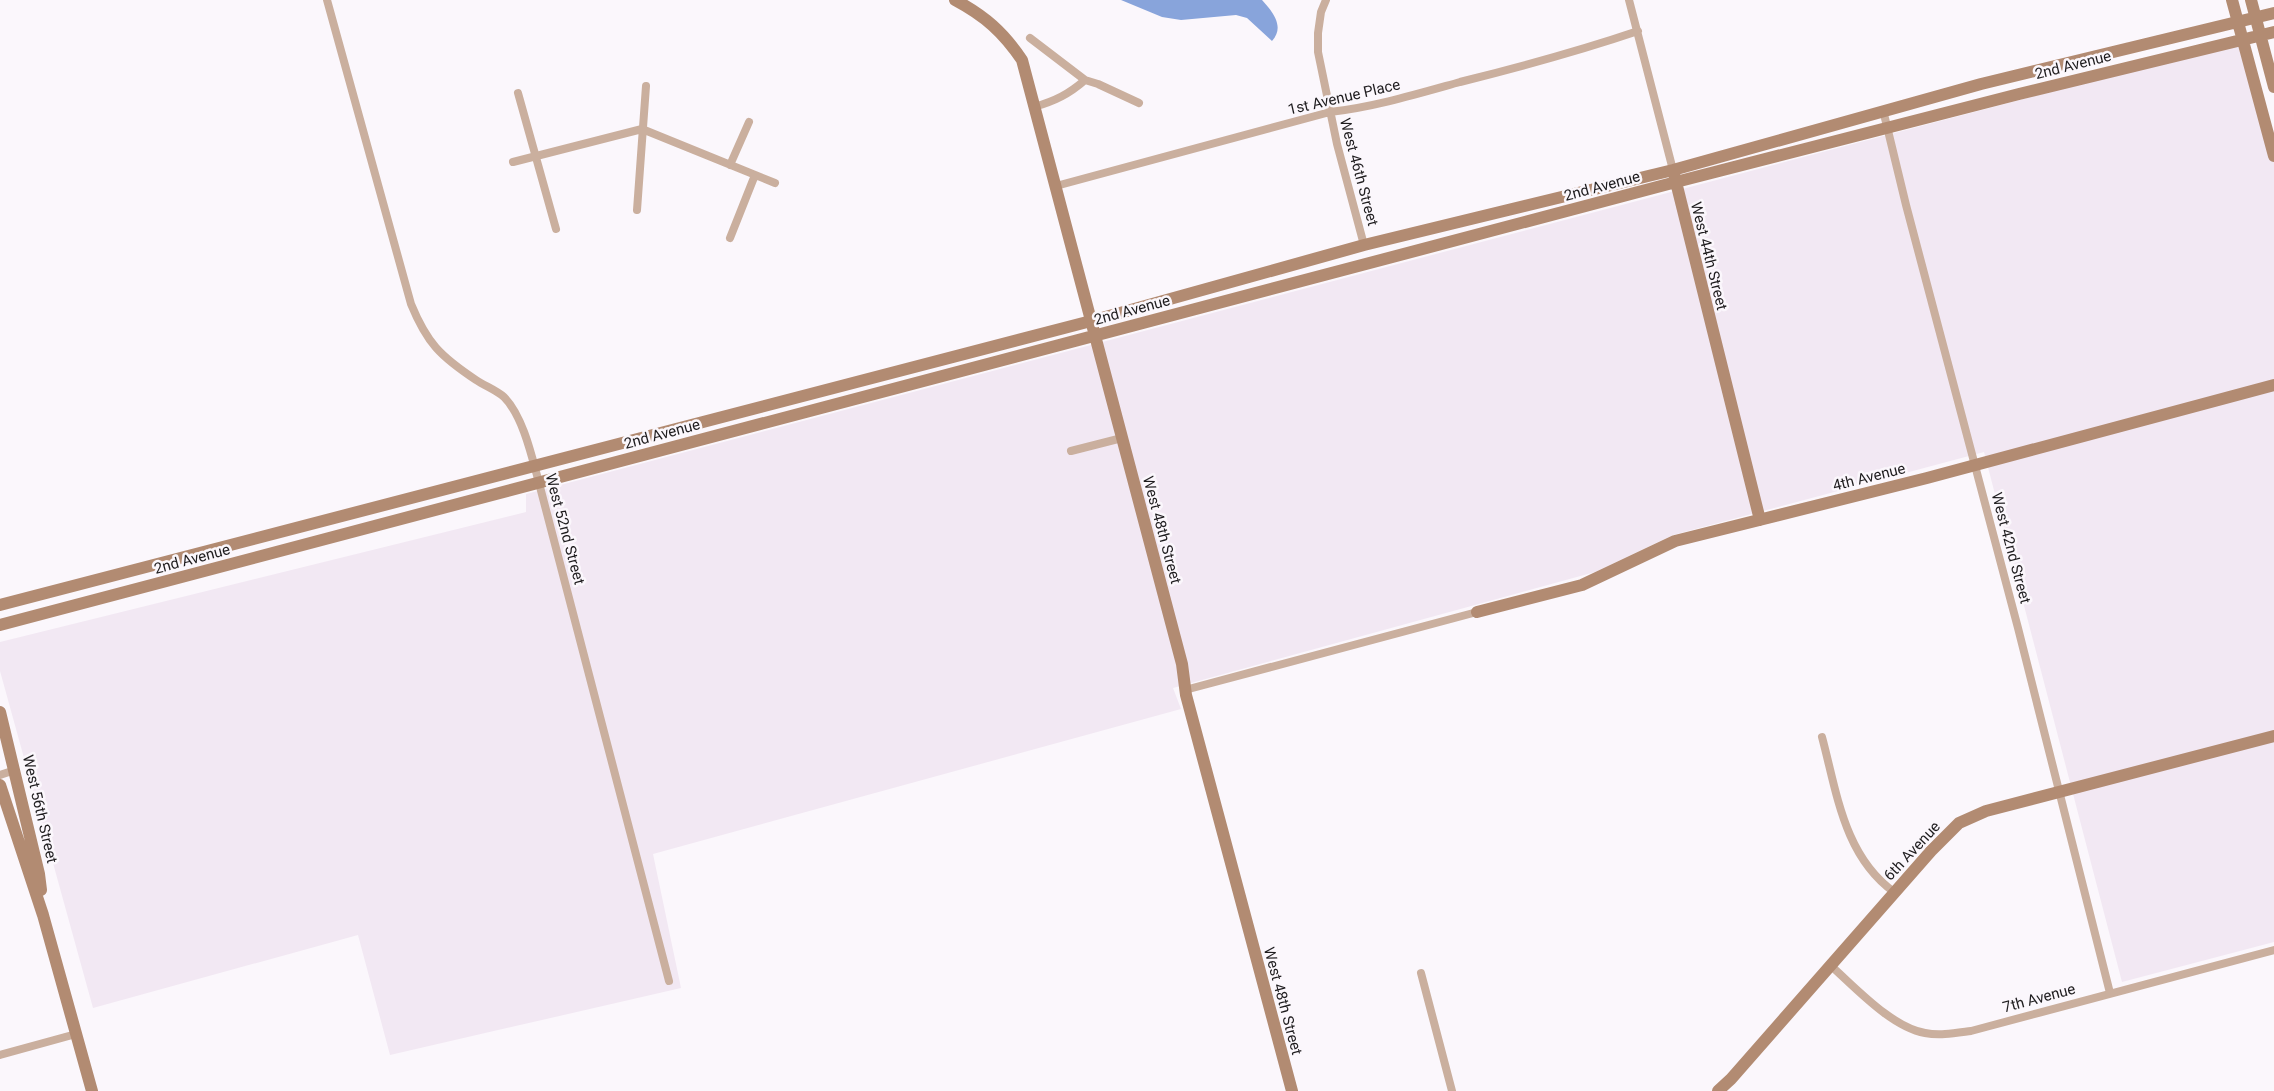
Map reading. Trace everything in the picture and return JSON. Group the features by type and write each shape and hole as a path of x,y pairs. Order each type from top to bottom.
{"main road":[{"path":"2232,0 2274,156"},
{"path":"2251,0 2274,87"},
{"name":"West 48th Street","path":"959,1 1007,38 1022,60 1182,664 1185,690 1292,1091"},
{"name":"2nd Avenue","path":"0,625 1095,336 1675,176 1883,110 2274,13"},
{"name":"2nd Avenue","path":"0,605 1091,321 1364,245 1887,127 2274,32"},
{"name":"West 44th Street","path":"1675,176 1760,520"},
{"name":"4th Avenue","path":"1477,612 1582,585 1675,541 2274,385"},
{"name":"West 56th Street","path":"0,712 39,874 43,915"},
{"name":"6th Avenue","path":"1718,1091 1894,892 1959,823 1986,811 2274,736"},
{"name":"West 56th Street","path":"0,785 43,915 92,1091"}],"street":[{"name":"West 52nd Street","path":"327,0 411,304 422,330 434,347 457,367 503,396 516,413 539,483 669,981"},
{"name":"West 46th Street","path":"1326,0 1321,12 1318,52 1330,112 1364,245"},
{"name":"West 44th Street","path":"1629,0 1675,176"},
{"name":"1st Avenue Place","path":"1056,186 1330,112 1360,108 1462,82 1593,46 1638,31"},
{"path":"1030,38 1085,80 1139,103"},
{"path":"1034,107 1056,101 1069,94 1085,80"},
{"path":"637,210 646,86"},
{"path":"518,93 556,229"},
{"name":"West 42nd Street","path":"1883,110 2061,791 2110,993"},
{"path":"730,165 749,122"},
{"path":"513,162 642,129 775,183"},
{"path":"730,238 755,175"},
{"path":"1071,451 1122,438"},
{"path":"1185,690 1477,612"},
{"path":"1821,737 1846,830 1859,855 1878,880 1894,892"},
{"path":"0,775 15,770"},
{"name":"7th Avenue","path":"1830,965 1896,1022 1923,1033 1948,1034 1971,1031 2274,950"},
{"path":"1421,973 1452,1091"},
{"path":"0,1054 76,1034"}],"shaded area":[{"path":"2243,41 2274,160 2274,942 2122,982 1984,452 1673,535 1595,572 1173,688 1181,709 653,854 681,988 390,1055 358,935 93,1008 0,671 0,642 526,512 526,494"}],"water":[{"path":"1121,0 1262,0 1276,20 1276,36 1272,41 1247,18 1236,15 1181,20 1162,17"}]}
